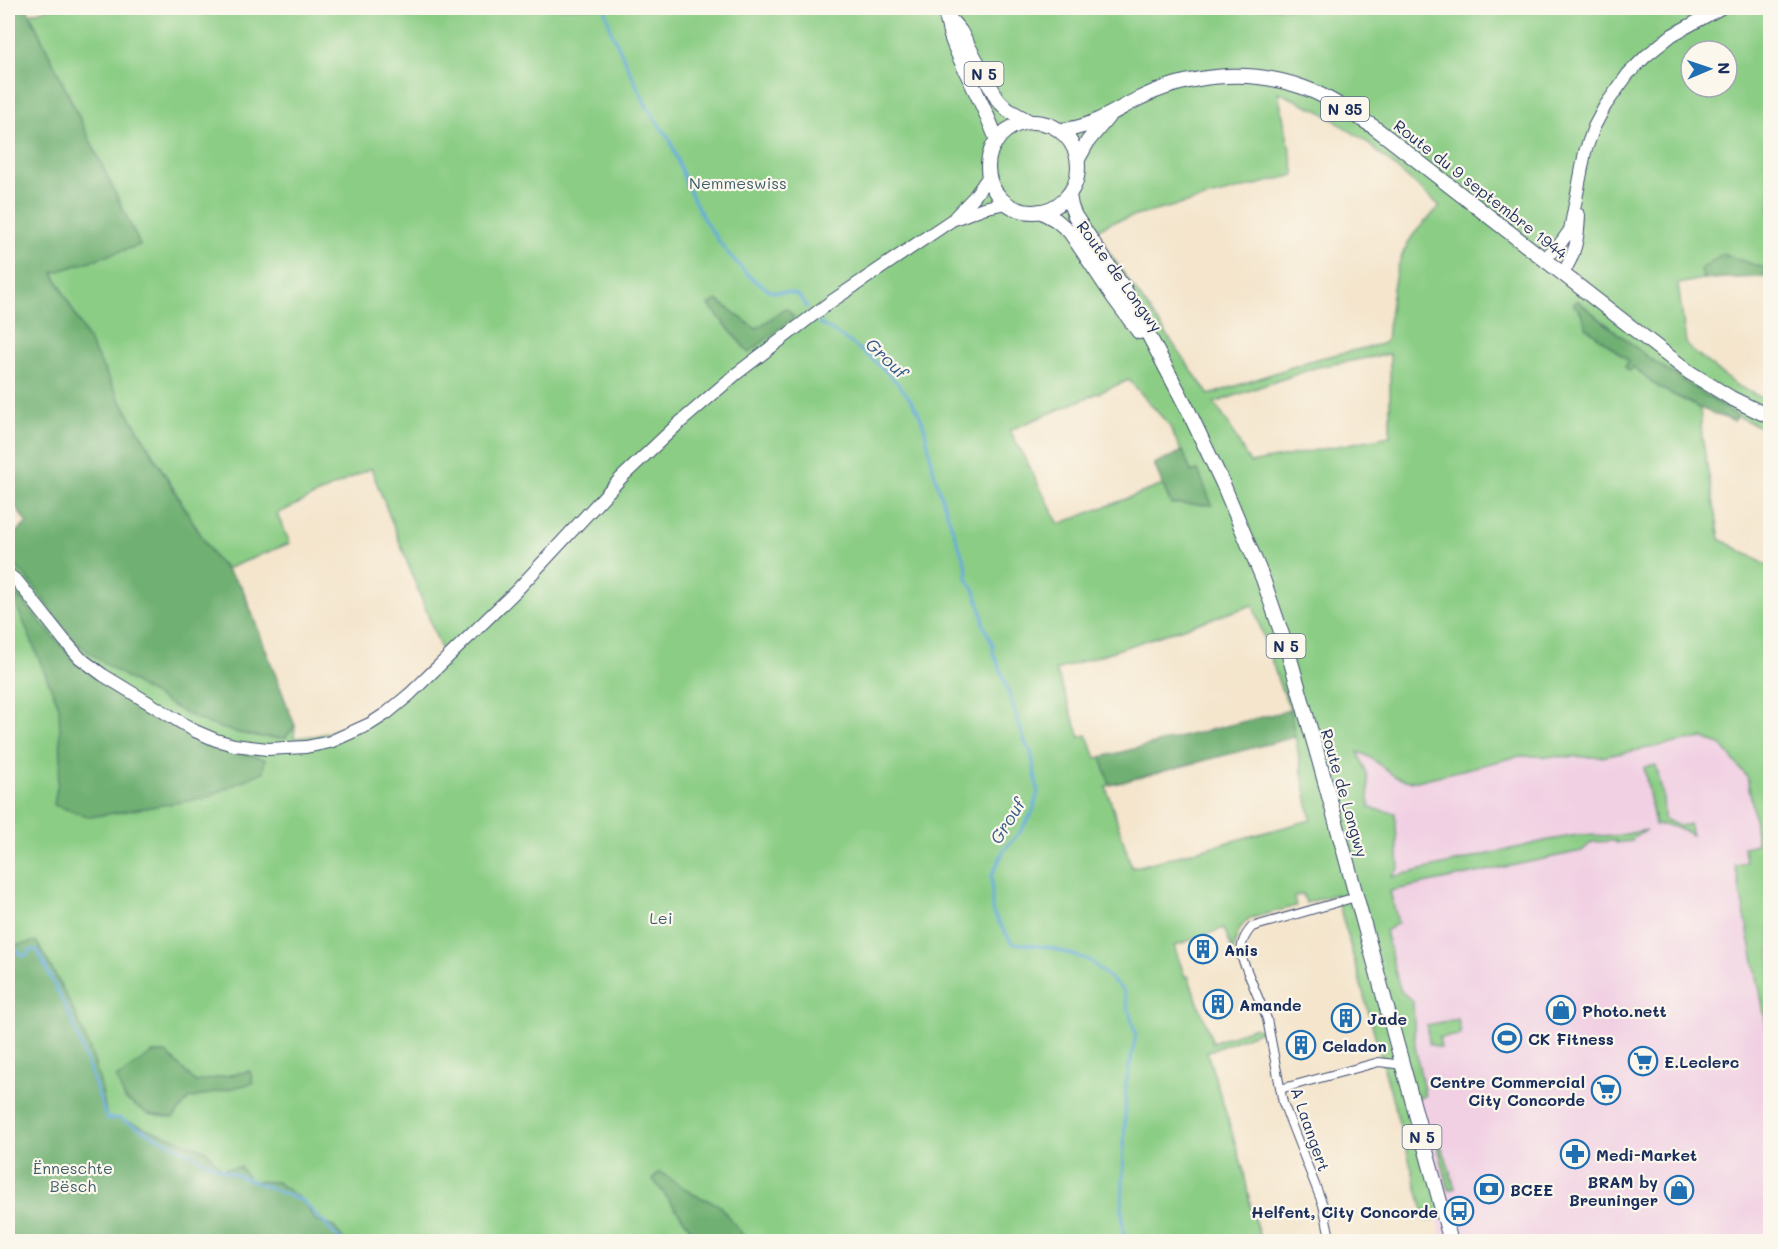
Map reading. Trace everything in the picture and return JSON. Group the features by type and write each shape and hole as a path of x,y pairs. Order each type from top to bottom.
{"main road":[{"path":"1545,258 1560,244 1569,230 1585,152 1605,106 1628,74 1646,56 1672,35 1721,8"},
{"name":"N 5","path":"945,12 960,31 998,100 1008,110 1030,122 1041,122 1060,130"},
{"name":"N 5","path":"945,12 951,37 989,117 997,141"},
{"name":"Route du 9 septembre 1944","path":"1110,115 1158,91 1183,82 1211,77 1260,78 1302,87 1335,103 1374,128 1545,258 1689,372 1731,398 1770,417"},
{"name":"N 35","path":"1060,130 1082,127 1110,115"},
{"name":"N 35","path":"1078,159 1088,141 1110,115"},
{"path":"952,220 983,208 1006,203 993,186 989,176 991,152 997,141 1011,128 1030,122"},
{"path":"1040,211 1051,208 1069,195 1077,178 1078,159 1074,148 1060,130"},
{"path":"8,574 18,582 81,658 103,675 195,731 234,745 267,749 306,747 330,742 370,724 410,694 518,589 621,478 677,425 736,374 829,303 952,220 974,197 989,176"},
{"path":"1563,273 1572,259 1578,237 1579,181"},
{"name":"Route de Longwy","path":"1069,195 1075,216 1125,290 1187,408 1223,484 1263,579 1288,655 1451,1242"},
{"name":"N 5","path":"1006,203 1028,212 1040,211"},
{"name":"Route de Longwy","path":"1040,211 1056,219 1070,232 1114,298 1166,367"}],"street":[{"name":"A Laangert","path":"1331,1242 1323,1205 1290,1124 1280,1089 1267,1019 1241,956 1241,945 1245,935 1252,927 1356,897"},
{"path":"1280,1089 1379,1062 1403,1065"}],"shaded area":[{"path":"1703,738 1722,746 1747,777 1753,808 1757,844 1744,847 1746,863 1735,865 1770,1043 1770,1241 1443,1241 1437,1218 1444,1216 1412,1099 1424,1096 1415,1046 1413,1002 1401,991 1384,931 1398,923 1390,891 1582,851 1592,842 1632,838 1645,830 1616,836 1578,835 1390,878 1370,808 1367,774 1358,752 1370,755 1395,778 1417,781 1520,756 1601,757"}],"green space":[{"path":"8,8 27,8 140,245 53,273 119,398 214,557 242,587 295,726 285,738 241,734 221,728 185,713 130,680 78,643 35,587 8,560 8,539 27,523 8,496"},
{"path":"49,8 1770,8 1770,276 1703,279 1678,284 1686,343 1690,349 1736,385 1770,402 1770,432 1737,416 1650,359 1578,301 1587,328 1629,361 1625,367 1633,366 1660,388 1700,408 1702,437 1720,539 1770,567 1770,1043 1735,865 1746,863 1744,847 1757,844 1753,808 1747,777 1722,746 1702,738 1601,757 1520,756 1417,781 1398,778 1374,760 1358,752 1367,774 1370,808 1395,813 1399,868 1391,877 1549,840 1578,835 1616,836 1647,830 1632,838 1632,841 1592,842 1582,851 1390,891 1398,923 1385,931 1399,986 1413,1002 1415,1046 1425,1096 1412,1099 1444,1216 1426,1221 1336,894 1306,903 1303,894 1294,897 1296,906 1246,921 1238,933 1233,952 1224,928 1174,946 1213,1043 1255,1027 1261,1031 1207,1052 1243,1168 1251,1208 1261,1241 8,1241 8,560 34,584 70,635 285,738 295,726 294,738 327,733 356,720 391,697 399,690 398,687 406,682 412,682 442,652 371,468 277,514 290,543 226,569 214,557 119,398 53,272 140,245 30,14","holes":["1278,92 1320,111 1365,141 1440,206 1414,234 1401,258 1394,284 1387,339 1382,344 1316,359 1209,395 1094,231 1112,222 1295,175","1579,214 1563,273 1545,258","717,300 756,329 786,308 749,353 709,305","1390,354 1390,436 1250,463 1214,403 1317,367","1129,380 1169,425 1191,472 1197,470 1171,504 1163,485 1059,524 1010,430","1253,605 1290,710 1311,820 1132,868 1106,787 1110,785 1101,757 1096,758 1087,735 1080,737 1056,670"]},
{"path":"1722,254 1765,268 1764,277 1703,279 1701,269"},
{"path":"717,300 756,329 786,308 794,317 749,353 709,305"},
{"path":"1577,301 1650,359 1737,416 1733,421 1700,408 1660,388 1633,367 1630,371 1625,367 1629,361 1587,328 1580,311 1573,304"},
{"path":"1183,451 1191,472 1198,470 1212,505 1171,504 1154,464"},
{"path":"18,596 76,663 98,679 191,736 213,746 265,759 263,772 205,798 90,817 54,805 61,761 59,707 14,599"},
{"path":"1290,710 1295,737 1110,785 1101,757"},
{"path":"1656,765 1663,796 1664,819 1679,826 1689,824 1692,835 1674,827 1655,825 1644,767"},
{"name":"Ënneschte Bësch","path":"8,937 13,946 36,941 55,975 73,1009 95,1063 107,1119 119,1118 207,1151 221,1169 240,1167 250,1181 277,1182 303,1201 316,1221 334,1227 344,1241 8,1241"},
{"path":"1458,1019 1461,1035 1439,1038 1441,1048 1429,1044 1427,1025"},
{"path":"153,1053 166,1053 196,1082 250,1071 253,1083 189,1099 173,1118 148,1114 125,1099 116,1078"},
{"path":"1441,1146 1455,1188 1449,1190 1438,1147"},
{"path":"660,1172 693,1194 719,1205 748,1241 700,1241 653,1179"}],"waterway":[{"name":"Grouf","path":"605,8 611,31 648,109 670,140 687,186 704,220 725,250 750,277 772,292 798,295 807,307"},
{"name":"Grouf","path":"819,323 858,348 882,368 894,379 918,411 940,493 967,569 967,579 975,591 983,624 993,645 993,652 1026,745 1031,751 1038,792 1033,811 1021,831 1004,850 992,875 992,911 1012,943 1048,947 1089,960 1123,990 1136,1035 1126,1083 1122,1210 1124,1242"},
{"path":"8,937 23,956 27,955 30,950 37,950 71,1018 107,1119 119,1118 221,1169 303,1201 342,1242"}],"place":[{"name":"Anis","path":"1203,949"},
{"name":"Amande","path":"1218,1004"},
{"name":"Photo.nett","path":"1561,1010"},
{"name":"Jade","path":"1346,1018"},
{"name":"CK Fitness","path":"1507,1038"},
{"name":"Celadon","path":"1301,1045"},
{"name":"E.Leclerc","path":"1643,1061"},
{"name":"Centre Commercial City Concorde","path":"1606,1090"},
{"name":"Medi-Market","path":"1575,1154"},
{"name":"BCEE","path":"1489,1189"},
{"name":"BRAM by Breuninger","path":"1679,1190"},
{"name":"Helfent, City Concorde","path":"1459,1211"}],"park label":[{"name":"Nemmeswiss","path":"738,182"},
{"name":"Lei","path":"661,917"}]}
